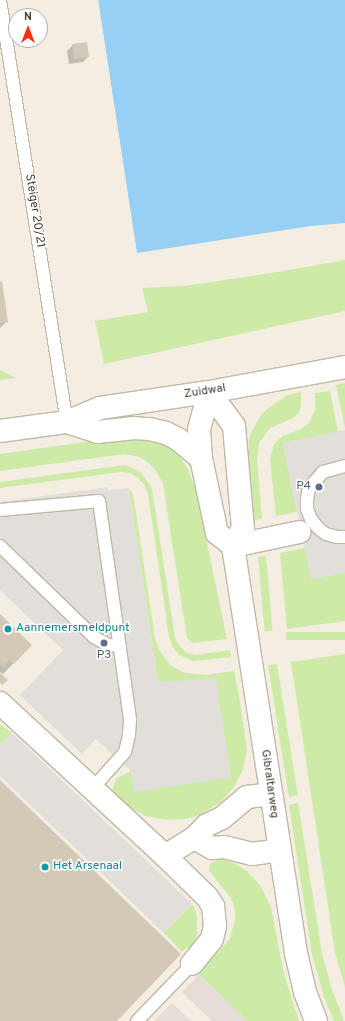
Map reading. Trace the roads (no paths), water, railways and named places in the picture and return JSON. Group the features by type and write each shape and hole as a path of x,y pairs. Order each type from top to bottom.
{"street":[{"name":"Zuidwal","path":"0,431 67,422 100,408 209,392 345,367"},
{"path":"209,392 199,430 201,458 217,533 233,546"},
{"path":"209,392 234,426 243,528 233,546"},
{"name":"Zuidwal","path":"67,422 97,432 133,428 150,428 178,439 201,458"},
{"path":"233,546 300,532"},
{"name":"Gibraltarweg","path":"233,546 270,794 298,966 305,992 316,1021"},
{"path":"0,703 207,897 215,916 215,926 212,939 192,964"},
{"path":"165,856 194,838 208,825 222,818 247,797 270,794"},
{"path":"194,838 212,848 224,847 252,854 279,850"}],"lane":[{"name":"Steiger 20/21","path":"0,0 67,422"},
{"path":"345,466 323,472 309,488 307,499 307,509 311,519 318,528 326,534 337,537 345,537"},
{"path":"0,510 99,501 129,710 129,735 125,752 92,789"},
{"path":"0,546 94,637 108,645 120,646"},
{"path":"137,1021 192,964"}],"water":[{"path":"98,0 345,0 345,223 311,226 137,253"}],"place":[{"name":"P4","path":"319,487"},
{"name":"Aannemersmeldpunt","path":"8,629"},
{"name":"P3","path":"104,643"},
{"name":"Het Arsenaal","path":"45,867"}]}
